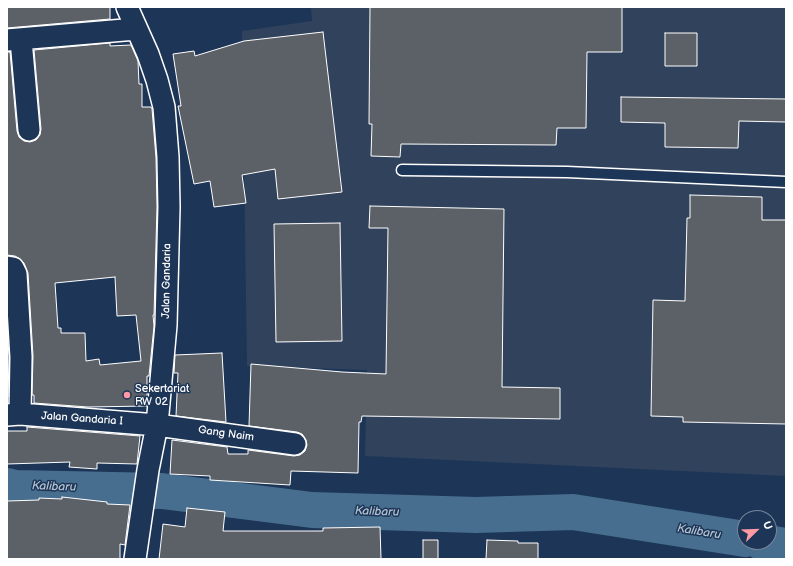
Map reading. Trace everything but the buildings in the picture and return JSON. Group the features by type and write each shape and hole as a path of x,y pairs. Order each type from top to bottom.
{"street":[{"name":"Jalan Gandaria","path":"127,7 152,65 161,95 166,122 169,207 166,325 157,425 148,470 135,559"},
{"path":"29,130 14,40 136,29"},
{"path":"7,266 14,268 16,274 21,357 14,414"},
{"name":"Jalan Gandaria I","path":"14,414 157,425"},
{"name":"Gang Naim","path":"157,425 295,444"}],"lane":[{"path":"402,170 567,172 786,182"}],"shaded area":[{"path":"311,7 786,7 786,476 365,456 367,370 247,366 242,31 312,21"}],"waterway":[{"name":"Kalibaru","path":"7,486 15,488 162,491 312,510 476,515 573,512 737,538"},
{"name":"Kalibaru","path":"777,545 786,546"}],"place":[{"name":"Sekertariat RW 02","path":"127,395"}]}
